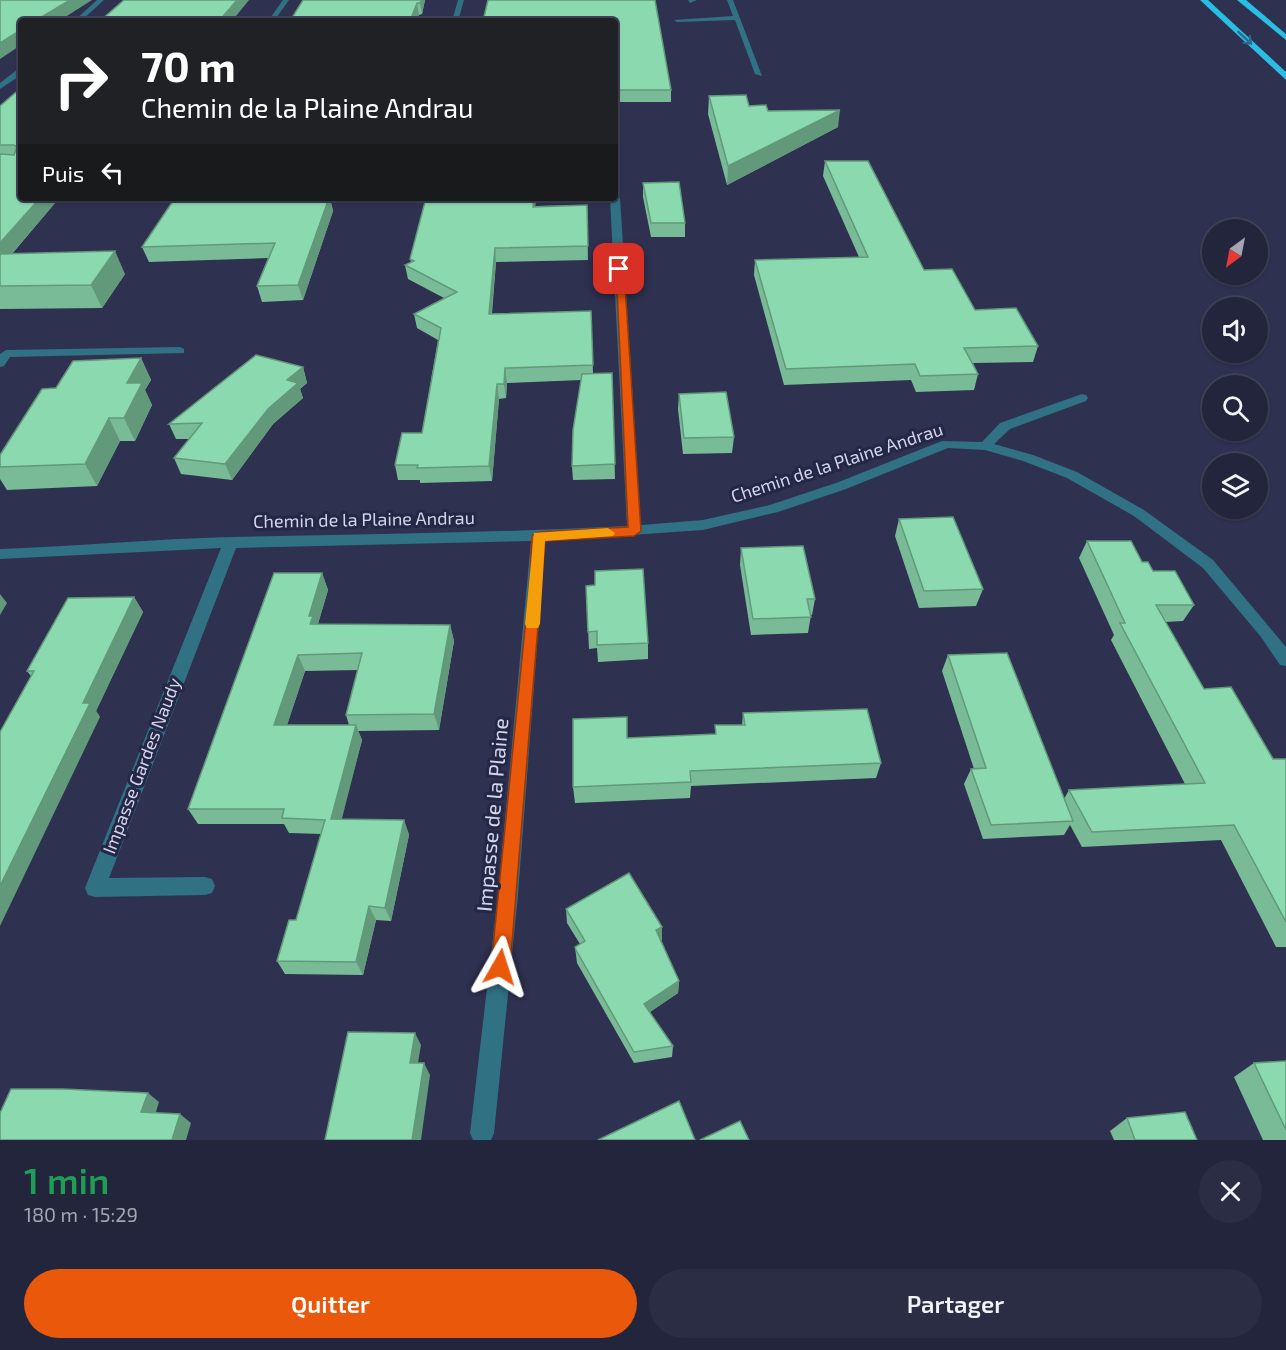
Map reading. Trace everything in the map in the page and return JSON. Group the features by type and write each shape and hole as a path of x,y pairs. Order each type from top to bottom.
{"highway":[{"path":"1204,0 1286,77"},
{"path":"1241,0 1286,38"}],"street":[{"path":"80,18 101,0"},
{"path":"273,18 286,0"},
{"path":"455,18 461,0"},
{"path":"730,0 759,74"},
{"path":"677,20 737,18"},
{"path":"0,87 18,73"},
{"path":"615,201 634,531"},
{"path":"0,363 6,354 180,351"},
{"path":"985,446 1005,426 1082,398"},
{"name":"Chemin de la Plaine Andrau","path":"0,554 231,542 538,536 703,525 773,508 841,486 947,444 985,446 1029,458 1072,474 1140,513 1208,564 1267,633 1286,660"},
{"name":"Impasse de la Plaine","path":"482,1133 508,895 538,536"},
{"name":"Impasse Gardes Naudy","path":"205,886 95,888 231,542"}],"building":[{"path":"0,0 70,0 40,18 18,18 18,32 0,43"},
{"path":"124,0 237,0 222,18 103,18"},
{"path":"303,0 421,0 417,3 411,18 292,18"},
{"path":"488,0 655,0 671,90 618,90 618,18 484,18"},
{"path":"18,91 18,201 37,201 0,243 0,154 14,155 17,147 0,145 0,106"},
{"path":"746,95 749,106 766,105 768,111 840,110 728,166 709,96"},
{"path":"825,161 868,161 924,270 952,269 975,310 1016,308 1038,346 964,348 978,374 920,376 915,364 786,369 755,260 868,257"},
{"path":"679,182 685,223 651,223 643,183"},
{"path":"173,201 328,201 298,285 257,286 275,243 142,247"},
{"path":"425,201 534,201 533,207 587,205 588,246 495,248 489,314 591,311 593,365 505,368 504,384 497,384 489,466 417,468 418,465 395,465 402,433 422,433 441,328 414,314 457,292 405,265 414,261 410,259"},
{"path":"115,251 91,285 0,286 0,254"},
{"path":"256,355 303,367 287,380 298,383 268,409 225,464 174,458 202,423 169,424"},
{"path":"141,358 127,383 142,383 124,418 109,418 85,464 0,467 0,455 42,389 56,388 73,361"},
{"path":"612,373 615,464 572,466 573,430 582,374"},
{"path":"726,392 734,437 684,438 679,394"},
{"path":"953,517 983,589 924,591 899,519"},
{"path":"1087,541 1131,541 1142,562 1148,562 1153,571 1175,571 1194,605 1156,605 1204,689 1231,687 1273,759 1286,759 1286,922 1234,825 1092,832 1069,790 1205,783 1120,623 1125,623"},
{"path":"803,546 815,599 807,599 811,617 753,619 741,548"},
{"path":"643,569 648,643 597,645 597,631 588,632 586,586 595,585 595,571"},
{"path":"274,573 322,573 309,616 313,616 310,624 450,625 434,714 346,715 362,653 298,655 274,725 356,725 331,819 404,820 385,908 369,906 356,962 277,961 289,920 296,920 325,820 282,818 284,809 188,809"},
{"path":"134,597 83,703 90,703 0,886 0,732 34,671 27,671 68,598"},
{"path":"1007,653 1073,821 991,825 971,769 986,768 948,655"},
{"path":"867,709 881,763 690,771 691,782 573,787 573,719 627,717 627,738 716,734 715,725 745,725 743,713"},
{"path":"629,873 662,927 656,930 679,981 644,1004 673,1046 634,1052 576,950 575,947 585,941 566,909"},
{"path":"348,1032 415,1033 410,1063 424,1063 412,1140 325,1140"},
{"path":"1286,1061 1286,1130 1254,1063"},
{"path":"11,1089 148,1093 141,1112 180,1114 172,1140 0,1140 0,1113"},
{"path":"679,1101 695,1140 598,1140"},
{"path":"1185,1112 1197,1140 1135,1140 1127,1118"},
{"path":"740,1121 749,1140 700,1140"}],"slow traffic":[{"path":"533,624 538,536 608,533"}],"route":[{"path":"500,967 537,579 538,536 634,531 619,269"}]}
